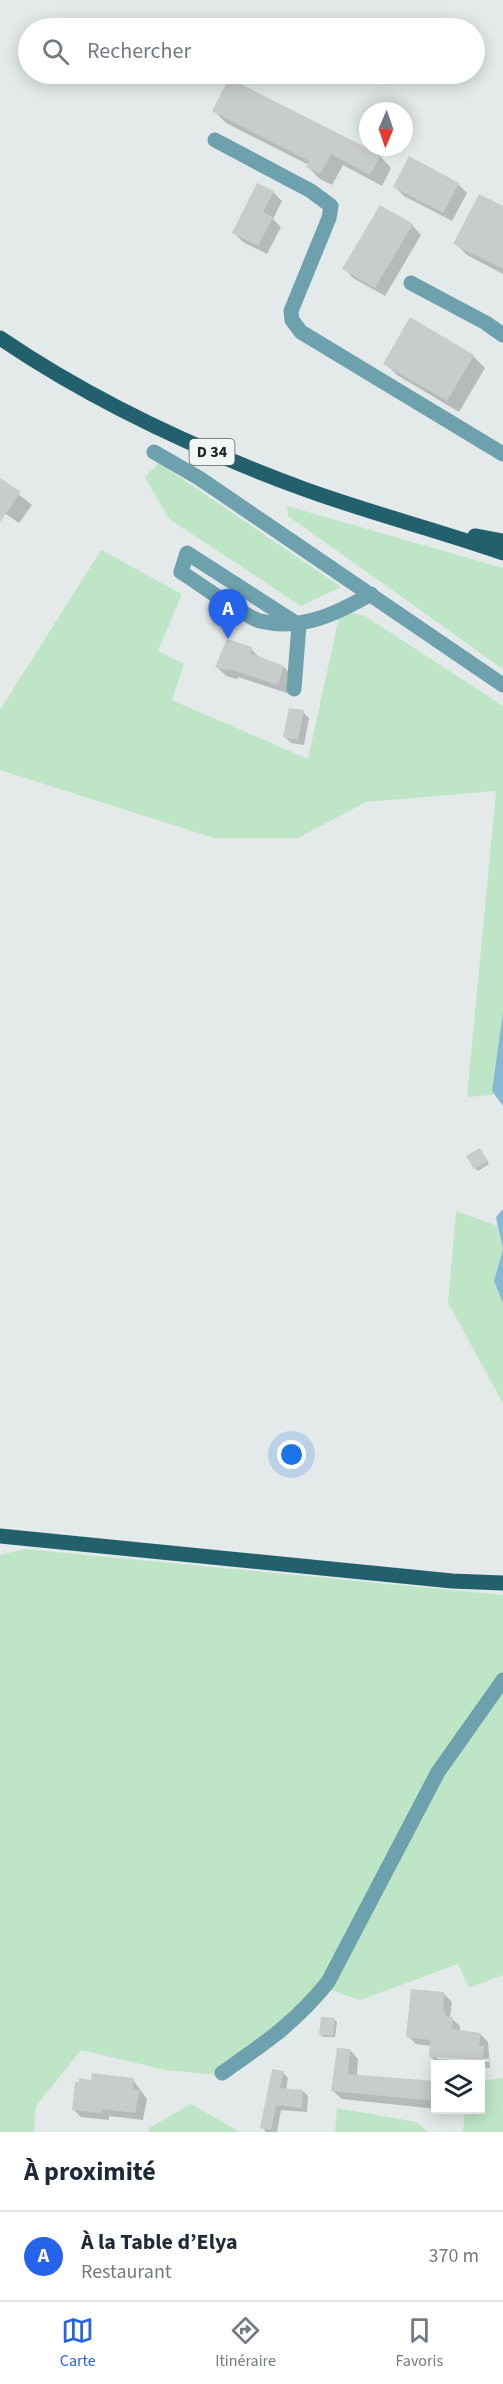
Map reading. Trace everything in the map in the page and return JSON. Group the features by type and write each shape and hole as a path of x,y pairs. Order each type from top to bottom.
{"main road":[{"name":"D 34","path":"0,338 72,383 180,438 305,489 440,530 503,553"},
{"name":"D 34","path":"440,530 503,540"},
{"path":"0,1536 440,1580 503,1583"}],"street":[{"path":"215,140 311,191 331,206 329,218 291,311 292,320 301,332 503,454"},
{"path":"411,283 486,322 503,335"},
{"path":"154,452 199,478 503,685"},
{"path":"299,625 187,553 181,572 258,621 299,625 342,611 371,594"},
{"path":"294,689 299,625"},
{"path":"222,2073 285,2029 305,2011 328,1982 438,1772 503,1680"}],"green space":[{"path":"159,463 341,587 301,606 169,519 145,477"},
{"path":"287,506 503,568 503,669 288,516"},
{"path":"101,550 182,594 158,651 184,664 172,700 308,759 339,617 353,613 365,616 503,706 503,1012 493,1095 467,1097 496,791 366,802 298,838 214,838 0,770 0,710"},
{"path":"456,1211 498,1226 503,1249 494,1281 503,1303 503,1403 448,1303"},
{"path":"25,1549 503,1595 503,1975 469,1988 458,1964 360,2000 331,1990 286,2037 227,2076 166,2070 81,2050 36,2106 34,2131 38,2132 0,2132 0,1555"},
{"path":"503,2078 503,2132 463,2132 465,2114 485,2114 485,2080"},
{"path":"191,2104 240,2132 148,2132 149,2128"},
{"path":"337,2108 416,2122 429,2132 335,2132"}],"water":[{"path":"503,1012 503,1106 492,1091"},
{"path":"503,1209 503,1249 496,1217"},
{"path":"503,1249 503,1303 494,1281"}],"building":[{"path":"226,84 241,84 359,144 359,156 380,156 370,175 331,154 320,174 306,167 309,161 212,111"},
{"path":"409,156 459,183 443,213 393,187"},
{"path":"257,183 274,191 263,212 273,217 258,246 232,233"},
{"path":"479,194 503,206 503,269 453,244"},
{"path":"380,205 413,224 375,288 342,269"},
{"path":"410,317 474,355 447,401 383,364"},
{"path":"0,478 21,492 0,522"},
{"path":"227,639 252,647 250,653 284,666 278,685 229,669 228,671 215,667"},
{"path":"289,708 304,710 298,740 283,737"},
{"path":"480,1148 488,1161 474,1169 466,1156"},
{"path":"411,1989 444,1992 443,2011 445,2010 445,2016 453,2017 452,2029 481,2033 479,2046 484,2046 483,2060 429,2057 430,2040 406,2037"},
{"path":"321,2017 335,2018 333,2036 319,2035"},
{"path":"337,2048 350,2049 348,2074 431,2081 431,2101 331,2091"},
{"path":"272,2069 284,2071 280,2088 303,2090 302,2108 276,2105 271,2130 260,2128"},
{"path":"92,2073 134,2078 133,2089 140,2090 135,2113 102,2109 101,2113 72,2110 75,2082 79,2082 79,2078 91,2080"}],"place":[{"name":"À la Table d’Elya","path":"228,639"}]}
